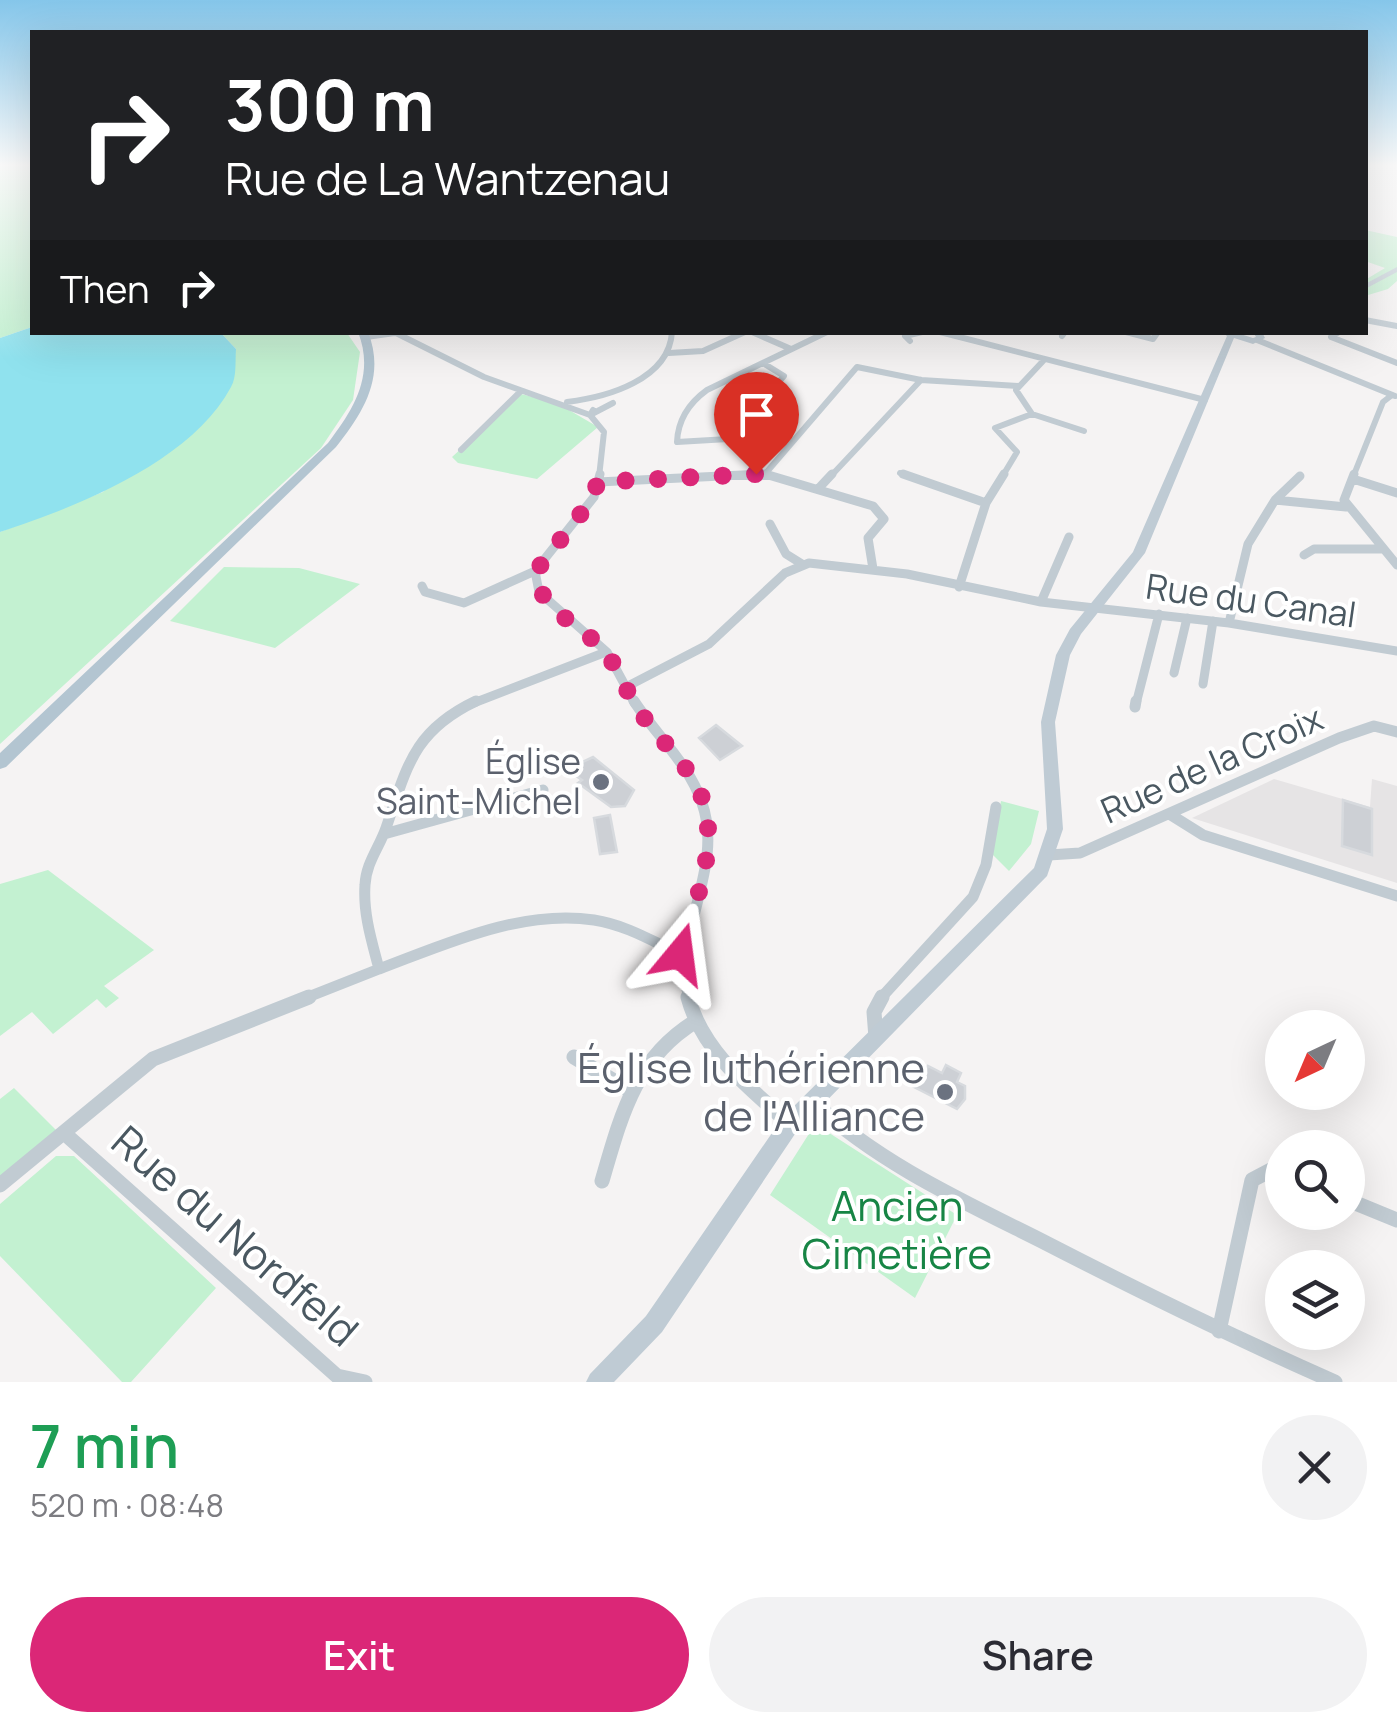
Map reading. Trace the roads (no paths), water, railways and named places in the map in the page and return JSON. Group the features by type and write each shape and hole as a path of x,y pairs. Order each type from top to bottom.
{"main road":[{"path":"1368,285 1397,270"},
{"path":"0,763 332,445 366,391 372,366 365,335"},
{"path":"598,1382 654,1324 790,1124 1055,856 1048,722 1052,694 1072,638 1139,553 1225,356 1229,335"},
{"path":"1231,335 1244,341"},
{"path":"1225,356 1257,336"}],"street":[{"path":"1368,320 1397,326"},
{"path":"399,335 522,391 590,415 604,432"},
{"path":"669,353 672,335"},
{"path":"558,402 618,392 669,353 703,351 741,335"},
{"path":"756,335 791,349"},
{"path":"763,363 784,376 728,440 676,442 684,414 699,394 821,335"},
{"path":"909,335 905,336 910,341"},
{"path":"951,335 1205,400"},
{"path":"970,340 976,335"},
{"path":"1335,335 1331,338 1397,363"},
{"path":"1257,336 1394,396"},
{"path":"1044,360 1016,392 1032,414 1084,430"},
{"path":"765,474 857,367 921,380 1018,386"},
{"path":"818,489 921,380"},
{"path":"461,450 522,391"},
{"path":"422,586 425,592 464,603 536,571 590,502 598,482 604,432 618,392"},
{"path":"1394,396 1382,402 1344,500 1346,508 1397,565"},
{"path":"590,415 602,397"},
{"path":"590,415 613,403"},
{"path":"959,587 986,503 1018,452 995,428 1032,414"},
{"path":"900,473 986,503"},
{"path":"598,482 765,474 874,506 883,514 868,538 873,569"},
{"path":"1228,623 1248,544 1274,500 1300,476"},
{"path":"1353,479 1397,493"},
{"path":"1274,500 1346,508"},
{"path":"770,524 786,554 802,564"},
{"path":"1041,602 1069,538"},
{"path":"1304,555 1314,549 1380,549"},
{"path":"628,686 709,644 785,573 802,564"},
{"name":"Rue du Canal","path":"802,564 873,569 1041,602 1228,623 1397,651"},
{"path":"536,571 539,592 606,652 633,701 699,790 708,823 707,869 680,954 680,974 696,1021 718,1056 790,1124"},
{"path":"1135,707 1160,614"},
{"path":"1174,673 1187,618"},
{"path":"1203,684 1212,621"},
{"path":"379,969 364,890 368,866 384,834 405,766 436,726 479,701 606,652"},
{"name":"Rue de la Croix","path":"1055,856 1171,816 1339,738 1374,726 1397,732"},
{"path":"384,834 542,790"},
{"path":"876,1038 874,1012 880,998 973,898 986,865 996,807"},
{"path":"1171,816 1202,835 1397,896"},
{"path":"0,1185 153,1059 177,1046 457,942 547,919 588,919 623,927 680,954"},
{"path":"602,1181 629,1090 654,1051 696,1021"},
{"path":"574,1057 629,1090"},
{"path":"813,1102 833,1122 947,1192 1218,1332 1336,1382"},
{"name":"Rue du Nordfeld","path":"64,1133 337,1376 365,1382"},
{"path":"1218,1332 1252,1180 1265,1173"},
{"path":"1365,1207 1397,1220"}],"water":[{"path":"30,328 30,335 223,335 236,349 234,379 213,413 161,459 97,495 0,532 0,338"}],"place":[{"name":"Église Saint-Michel","path":"601,782"},
{"name":"Église luthérienne de l'Alliance","path":"945,1092"}],"park label":[{"name":"Ancien Cimetière","path":"897,1230"}]}
